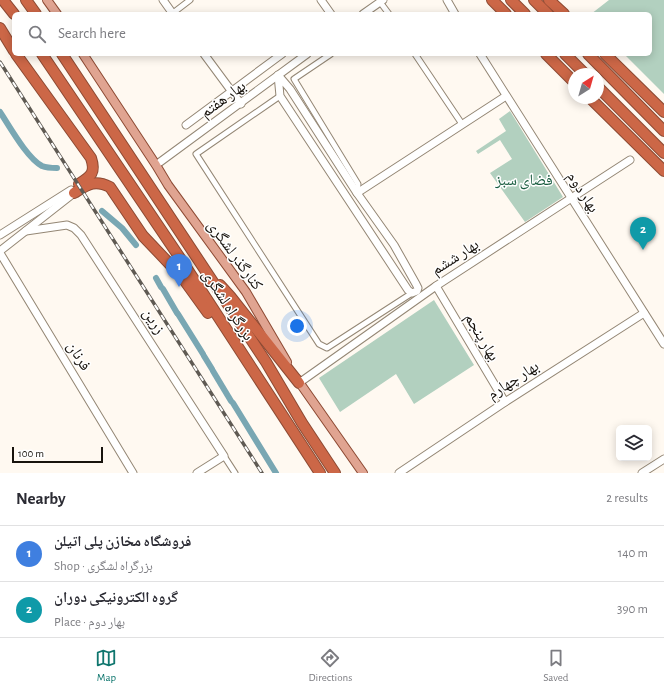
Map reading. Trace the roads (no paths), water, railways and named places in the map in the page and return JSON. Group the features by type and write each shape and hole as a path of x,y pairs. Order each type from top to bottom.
{"highway":[{"path":"3,0 12,12"},
{"path":"26,0 35,12"},
{"path":"492,0 504,12"},
{"path":"511,0 523,12"},
{"path":"534,0 546,12"},
{"path":"549,0 562,12"},
{"path":"0,28 12,48"},
{"path":"17,56 91,158 94,166 92,173 72,191"},
{"name":"بزرگراه لشگری","path":"43,56 169,242 320,473"},
{"name":"بزرگراه لشگری","path":"63,56 266,362 302,423 335,473"},
{"path":"548,56 568,76"},
{"path":"567,56 579,68"},
{"path":"590,56 664,131"},
{"path":"607,56 664,112"},
{"path":"604,93 664,153"},
{"path":"596,104 664,171"},
{"path":"72,191 90,183 102,183 110,187 143,236 182,277 218,327 236,345"},
{"path":"197,258 230,296 299,383"}],"main road":[{"path":"47,0 56,12"},
{"name":"کنارگذر لشگری","path":"84,56 168,185 246,292 299,383 363,473"}],"street":[{"path":"164,0 172,12"},
{"path":"175,12 190,0"},
{"path":"321,0 330,12"},
{"path":"447,0 454,12"},
{"path":"366,12 382,1 388,12"},
{"path":"205,56 241,104"},
{"path":"186,125 279,56"},
{"name":"بهار هفتم","path":"156,165 241,104 304,56"},
{"path":"328,56 294,79 358,184 358,193"},
{"path":"416,56 462,124"},
{"name":"بهار دوم","path":"481,56 664,344"},
{"path":"278,75 280,96 408,290 412,293"},
{"path":"278,75 290,89 394,245 418,288 417,291 327,348 319,344 196,154 280,96"},
{"path":"358,193 506,96"},
{"name":"بهار ششم","path":"299,383 436,286 630,160"},
{"path":"0,252 72,191"},
{"path":"8,245 1,235 72,191"},
{"name":"زرین","path":"26,231 67,225 74,228 81,235 235,473"},
{"name":"فرنان","path":"0,252 133,473"},
{"name":"بهار پنجم","path":"436,286 505,402"},
{"name":"بهار چهارم","path":"399,473 505,402 644,313"},
{"path":"197,473 224,456"},
{"path":"642,473 664,459"}],"waterway":[{"path":"0,112 19,142 36,162 44,167 57,168"},
{"path":"102,211 122,228 136,245"},
{"path":"156,278 161,287"},
{"path":"163,289 177,313"},
{"path":"178,314 203,354"},
{"path":"204,356 212,369"},
{"path":"213,371 231,401"},
{"path":"233,403 276,473"}],"railway":[{"path":"0,62 262,473"}],"place":[{"name":"گروه الکترونیکی دوران","path":"643,250"},
{"name":"فروشگاه مخازن پلی اتیلن","path":"179,287"}],"park label":[{"name":"فضای سبز","path":"524,180"}]}
